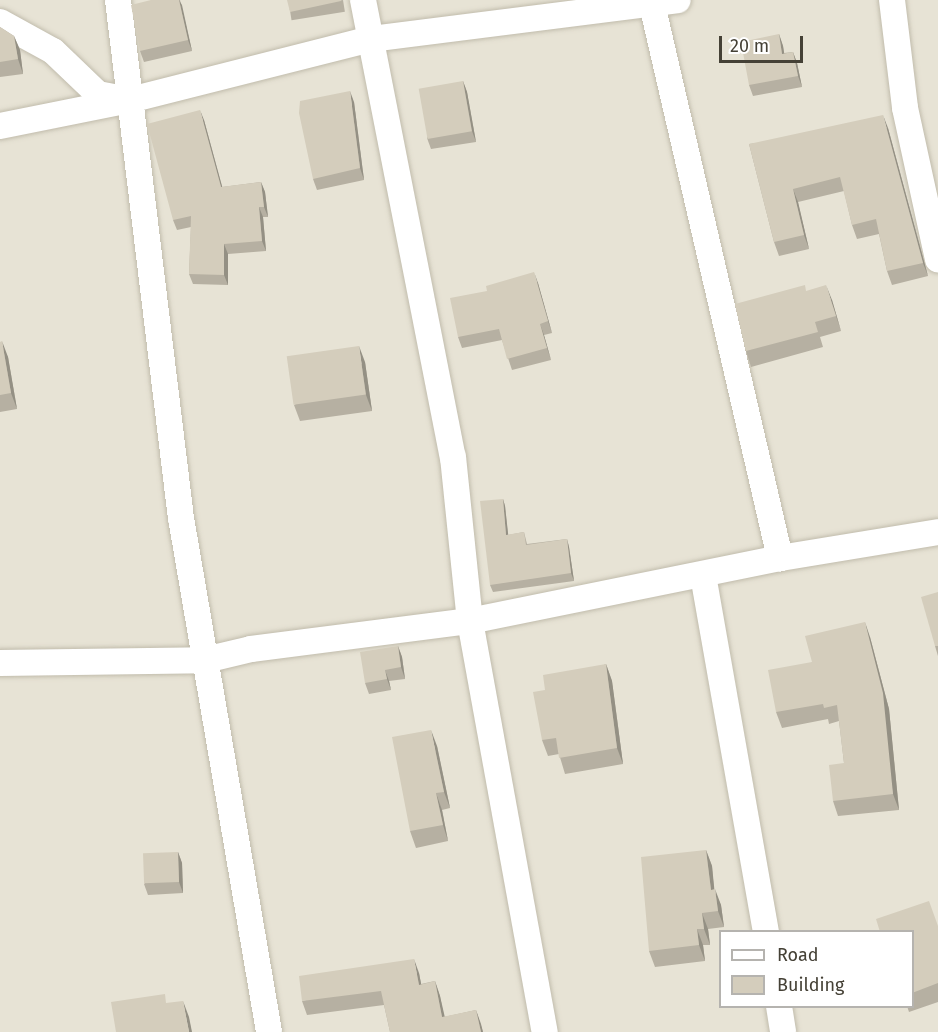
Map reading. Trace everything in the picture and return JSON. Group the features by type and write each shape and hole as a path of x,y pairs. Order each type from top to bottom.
{"street":[{"path":"118,0 181,518 269,1032"},
{"path":"363,0 453,457 470,621 545,1032"},
{"path":"0,126 130,100 371,39 678,0"},
{"path":"892,0 905,108 938,259"},
{"path":"651,2 780,558"},
{"path":"0,22 53,51 98,94 130,100"},
{"path":"0,663 205,660 274,646 470,621 780,558 938,532"},
{"path":"703,575 766,930"},
{"path":"779,1008 783,1032"}],"shaded area":[{"path":"0,0 938,0 938,1032 0,1032"}],"building":[{"path":"151,0 179,0 188,40 140,51 131,5"},
{"path":"287,0 341,0 341,1 290,12"},
{"path":"0,27 14,36 18,59 0,62"},
{"path":"779,34 782,54 793,52 798,76 749,85 741,42"},
{"path":"463,81 472,131 428,139 419,89"},
{"path":"350,91 360,168 313,179 299,113 300,101"},
{"path":"200,110 221,187 261,182 264,207 259,207 262,241 224,244 224,275 189,274 191,216 173,220 147,124"},
{"path":"883,115 923,263 887,271 876,219 852,225 840,177 793,189 804,235 774,242 749,144"},
{"path":"534,272 548,321 540,324 547,348 507,359 499,329 458,337 450,298 487,291 486,286"},
{"path":"805,285 806,291 826,285 836,316 815,322 818,332 746,351 735,304"},
{"path":"2,341 11,393 0,395 0,342"},
{"path":"359,346 366,395 294,405 287,356"},
{"path":"503,499 506,535 524,532 526,545 567,539 571,573 490,585 480,501"},
{"path":"938,592 938,646 935,646 921,597"},
{"path":"865,622 883,693 893,794 833,801 829,765 844,763 837,705 824,708 823,704 776,712 768,670 812,662 805,636"},
{"path":"398,646 401,667 385,670 387,679 365,683 360,652"},
{"path":"606,664 617,748 559,758 556,738 542,740 533,692 545,690 543,675"},
{"path":"431,730 444,792 436,793 443,825 410,831 392,737"},
{"path":"706,850 711,890 715,889 718,911 702,913 704,929 697,929 699,945 649,951 641,857"},
{"path":"178,852 179,882 144,883 143,853"},
{"path":"929,901 938,926 938,983 914,992 914,930 879,930 876,919"},
{"path":"414,959 419,985 435,981 442,1017 476,1010 481,1032 390,1032 381,991 302,1001 299,976"},
{"path":"165,994 166,1003 183,1001 189,1032 116,1032 111,1002"}]}
